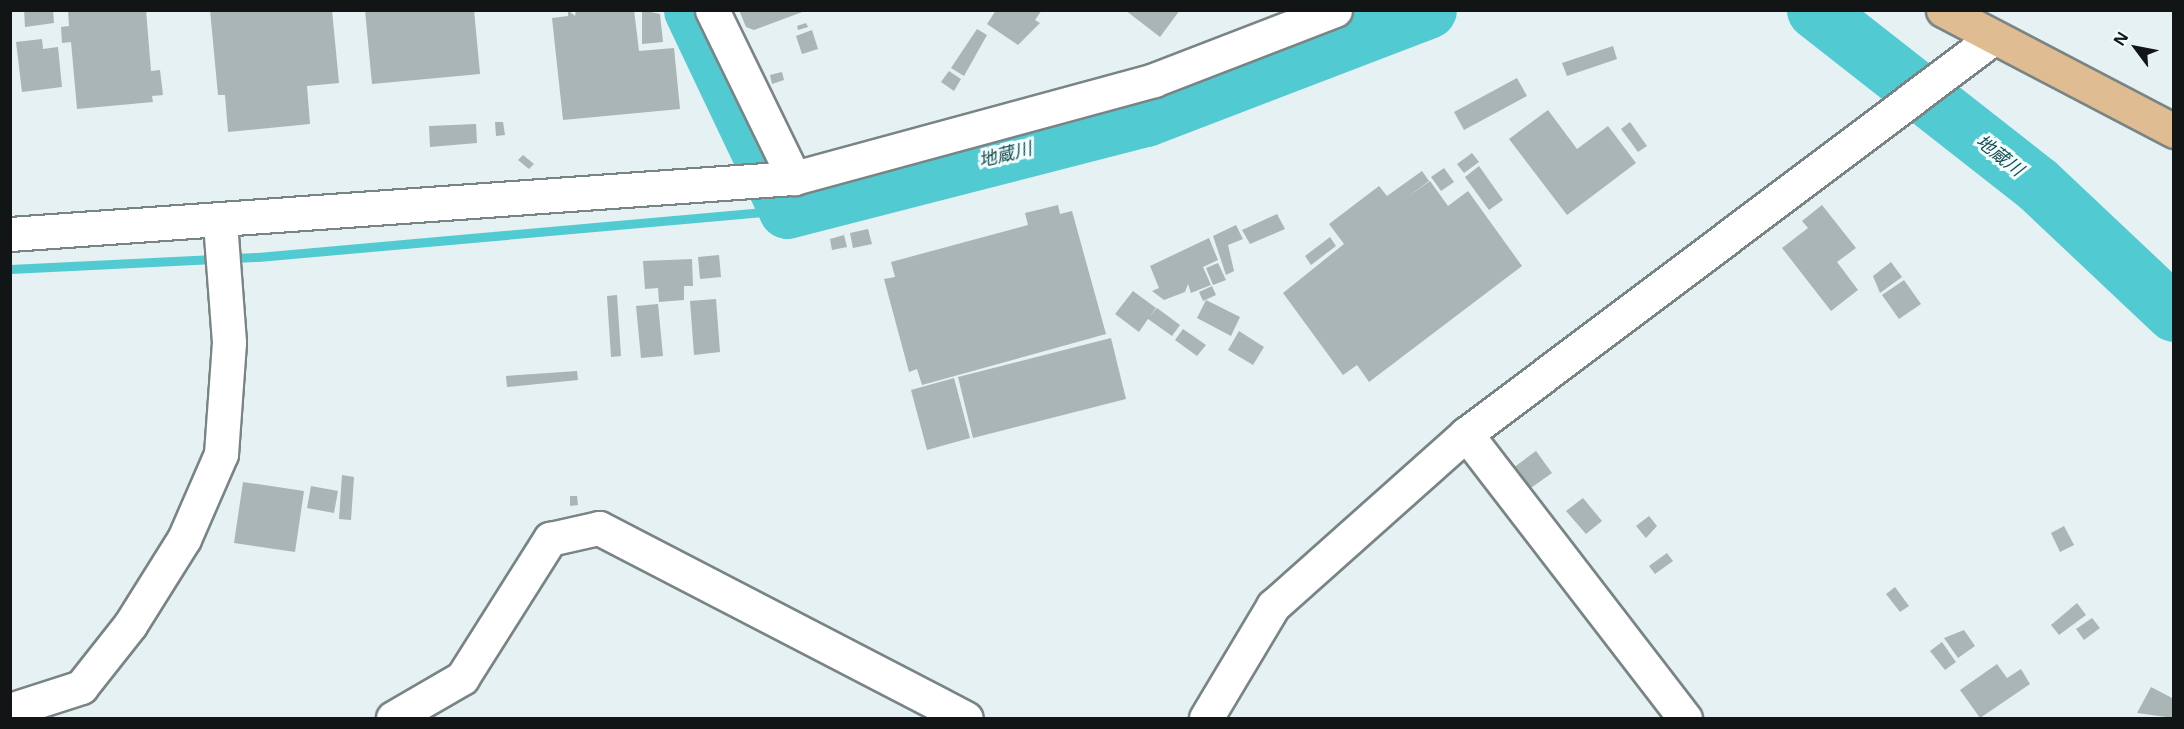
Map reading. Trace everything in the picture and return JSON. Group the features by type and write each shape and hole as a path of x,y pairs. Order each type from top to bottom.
{"main road":[{"path":"1943,10 2174,131"}],"street":[{"path":"712,10 794,178"},
{"path":"10,234 220,223 794,178 1154,80 1335,10"},
{"path":"1206,718 1273,606 1466,434 1993,38"},
{"path":"10,710 81,687 130,625 184,539 217,465 229,342 220,223"},
{"path":"1466,434 1685,718"},
{"path":"393,718 462,678 550,539 599,528 966,718"}],"building":[{"path":"24,10 53,10 54,23 25,27"},
{"path":"68,10 146,10 151,71 160,70 163,95 152,96 153,102 77,109 71,42 62,43 61,27 69,26"},
{"path":"210,10 332,10 339,83 307,86 310,124 228,132 225,95 218,95"},
{"path":"365,10 474,10 480,74 372,84"},
{"path":"568,10 575,16 576,10 634,10 639,51 674,48 680,109 563,120 552,18 568,16"},
{"path":"642,10 660,14 663,42 642,44"},
{"path":"739,10 805,11 754,30 746,27"},
{"path":"996,10 1042,10 1035,20 1040,23 1018,45 987,24"},
{"path":"1125,10 1180,10 1160,37"},
{"path":"806,23 808,27 798,30 797,26"},
{"path":"977,29 987,35 964,76 951,68"},
{"path":"812,30 818,49 802,54 796,36"},
{"path":"42,39 43,49 58,47 62,87 22,92 16,42"},
{"path":"1613,46 1617,59 1567,76 1562,63"},
{"path":"949,71 961,79 954,91 941,82"},
{"path":"782,72 784,80 772,84 770,75"},
{"path":"1517,78 1527,96 1464,130 1454,112"},
{"path":"1548,110 1577,149 1608,126 1636,163 1567,215 1509,139"},
{"path":"495,122 503,122 505,135 496,136"},
{"path":"1630,122 1647,146 1638,152 1621,129"},
{"path":"476,124 477,143 430,147 429,126"},
{"path":"1472,153 1479,162 1464,173 1457,164"},
{"path":"523,155 534,164 529,169 518,160"},
{"path":"1479,166 1503,200 1489,210 1465,177"},
{"path":"1444,168 1454,182 1441,191 1431,177"},
{"path":"1422,171 1429,181 1405,199 1430,181 1448,206 1468,191 1522,266 1369,382 1357,365 1343,375 1283,293 1344,244 1329,224 1379,186 1387,196"},
{"path":"1058,205 1060,214 1072,211 1106,334 922,385 917,369 909,372 884,279 895,277 891,262 1028,225 1025,213"},
{"path":"1822,205 1856,248 1837,262 1858,290 1831,311 1782,248 1808,228 1802,221"},
{"path":"1277,214 1285,229 1250,244 1242,230"},
{"path":"1236,225 1243,239 1228,245 1234,271 1226,275 1213,236"},
{"path":"868,229 872,244 853,248 850,233"},
{"path":"844,235 847,247 832,250 830,239"},
{"path":"1330,237 1336,246 1311,265 1305,256"},
{"path":"1209,238 1218,260 1203,267 1211,285 1191,293 1188,284 1185,292 1164,300 1152,291 1159,288 1150,266"},
{"path":"719,255 721,277 700,279 698,257"},
{"path":"692,259 693,286 684,286 684,300 659,302 658,288 645,289 643,261"},
{"path":"1891,262 1902,277 1880,293 1873,276"},
{"path":"1218,263 1226,280 1213,285 1206,268"},
{"path":"1904,280 1921,304 1899,319 1882,295"},
{"path":"1212,286 1216,295 1203,301 1199,292"},
{"path":"1133,291 1156,308 1150,316 1157,308 1180,325 1172,336 1148,319 1139,332 1115,314"},
{"path":"617,295 621,356 611,357 607,296"},
{"path":"716,299 720,352 694,355 690,301"},
{"path":"1206,300 1240,317 1231,336 1197,318"},
{"path":"658,304 663,356 641,358 636,306"},
{"path":"1183,329 1206,345 1197,356 1175,340"},
{"path":"1239,331 1264,347 1253,365 1228,350"},
{"path":"1111,338 1126,399 973,438 958,377"},
{"path":"577,371 578,380 507,387 506,376"},
{"path":"954,378 970,438 927,450 911,390"},
{"path":"1536,451 1552,473 1528,490 1513,468"},
{"path":"342,475 354,477 351,520 339,519"},
{"path":"243,482 304,491 295,552 234,543"},
{"path":"311,486 338,491 334,513 307,508"},
{"path":"570,496 577,496 578,505 570,506"},
{"path":"1583,498 1602,521 1586,534 1566,511"},
{"path":"1649,516 1657,526 1646,538 1636,526"},
{"path":"2064,526 2074,545 2060,552 2051,533"},
{"path":"1667,553 1673,561 1655,574 1649,566"},
{"path":"1895,587 1909,606 1900,612 1886,594"},
{"path":"2077,603 2086,615 2059,635 2051,625"},
{"path":"2092,618 2100,628 2084,640 2076,629"},
{"path":"1964,630 1975,646 1958,658 1944,638"},
{"path":"1942,642 1956,662 1945,670 1930,651"},
{"path":"1997,664 2007,678 2021,669 2030,684 1980,718 1960,690"},
{"path":"2151,687 2174,699 2174,718 2137,713"}],"waterway":[{"name":"地蔵川","path":"692,10 787,210 1146,118 1428,10"},
{"name":"地蔵川","path":"1815,10 2037,184 2174,313"},
{"path":"10,269 258,257 787,210"}]}
